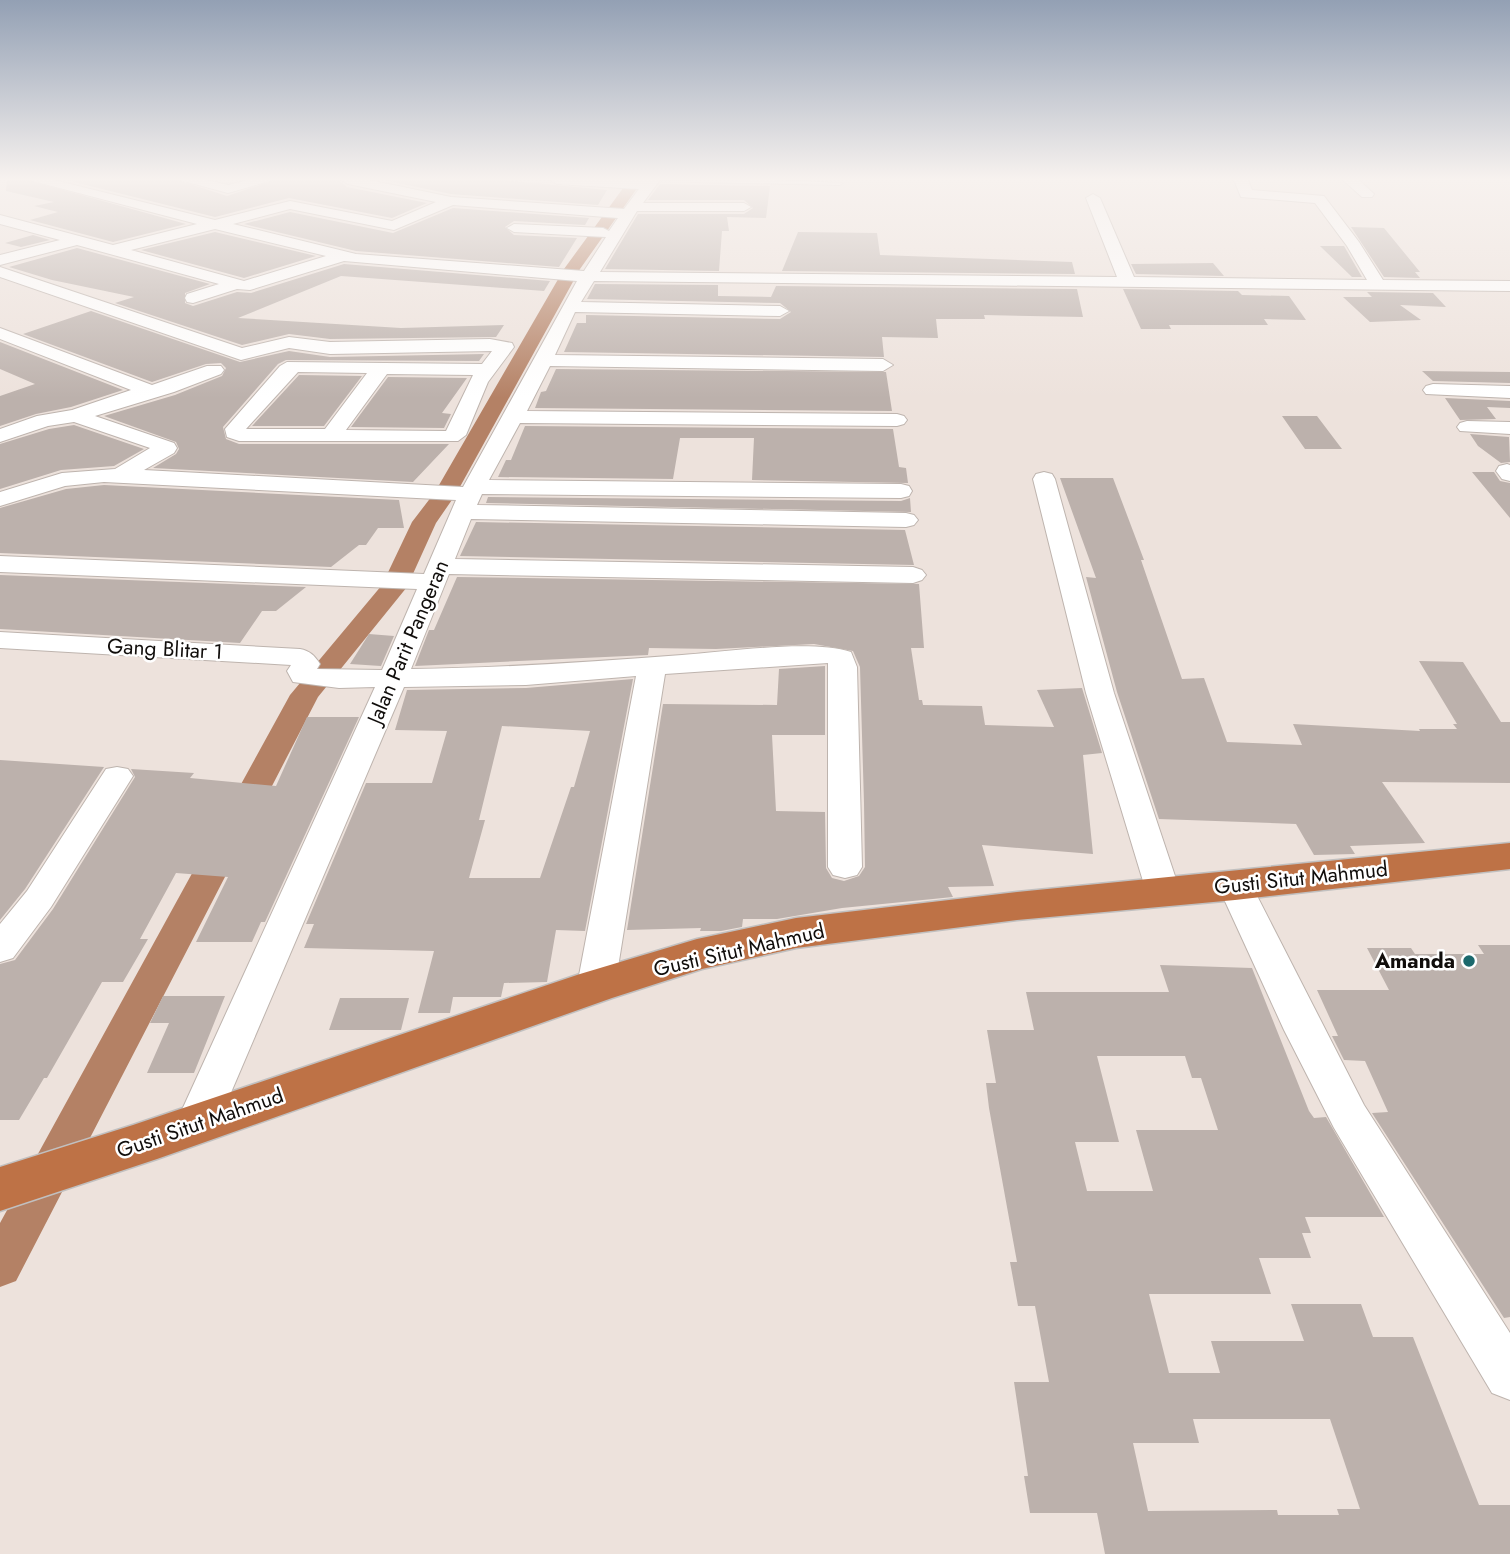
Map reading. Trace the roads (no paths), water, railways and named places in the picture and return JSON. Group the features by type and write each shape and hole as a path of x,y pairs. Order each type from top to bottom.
{"highway":[{"name":"Gusti Situt Mahmud","path":"0,1189 139,1144 596,986 698,955 796,933 1163,891 1506,861"}],"street":[{"path":"0,260 28,253"},
{"path":"129,253 237,284 254,285 343,256"},
{"path":"329,253 394,263 584,277 1510,286"},
{"name":"Jalan Parit Pangeran","path":"197,1123 393,678 430,577 467,497 512,417 509,377 569,307 594,253"},
{"path":"1115,253 1128,284"},
{"path":"1359,253 1378,285"},
{"path":"818,260 819,280"},
{"path":"0,271 242,354 289,342 330,348 504,346 509,377"},
{"path":"193,298 237,284"},
{"path":"569,307 780,311"},
{"path":"0,333 145,389 139,394"},
{"path":"509,377 455,435 446,438 234,433 287,370 295,366 382,367 509,377 883,365"},
{"path":"330,437 382,367"},
{"path":"2,433 44,420 75,416 139,394 167,388 214,370"},
{"path":"1433,390 1510,391"},
{"path":"75,416 166,448 117,476"},
{"path":"512,417 897,421"},
{"path":"1467,427 1510,428"},
{"path":"0,499 62,480 83,476 117,476 906,520"},
{"path":"1044,479 1100,693 1163,891"},
{"path":"467,497 901,491"},
{"path":"0,564 375,581 430,577 913,575"},
{"name":"Gang Blitar 1","path":"0,640 300,657 306,664 301,671 303,676 309,678 393,678"},
{"path":"393,678 526,676 813,654 841,658 845,867"},
{"path":"596,986 652,667"},
{"path":"0,949 39,898 117,776"},
{"path":"1235,886 1328,1078 1377,1165 1510,1377"}],"waterway":[{"path":"0,1267 305,695 394,587 424,522 445,494 584,253"}],"place":[{"name":"Amanda","path":"1469,961"}]}
